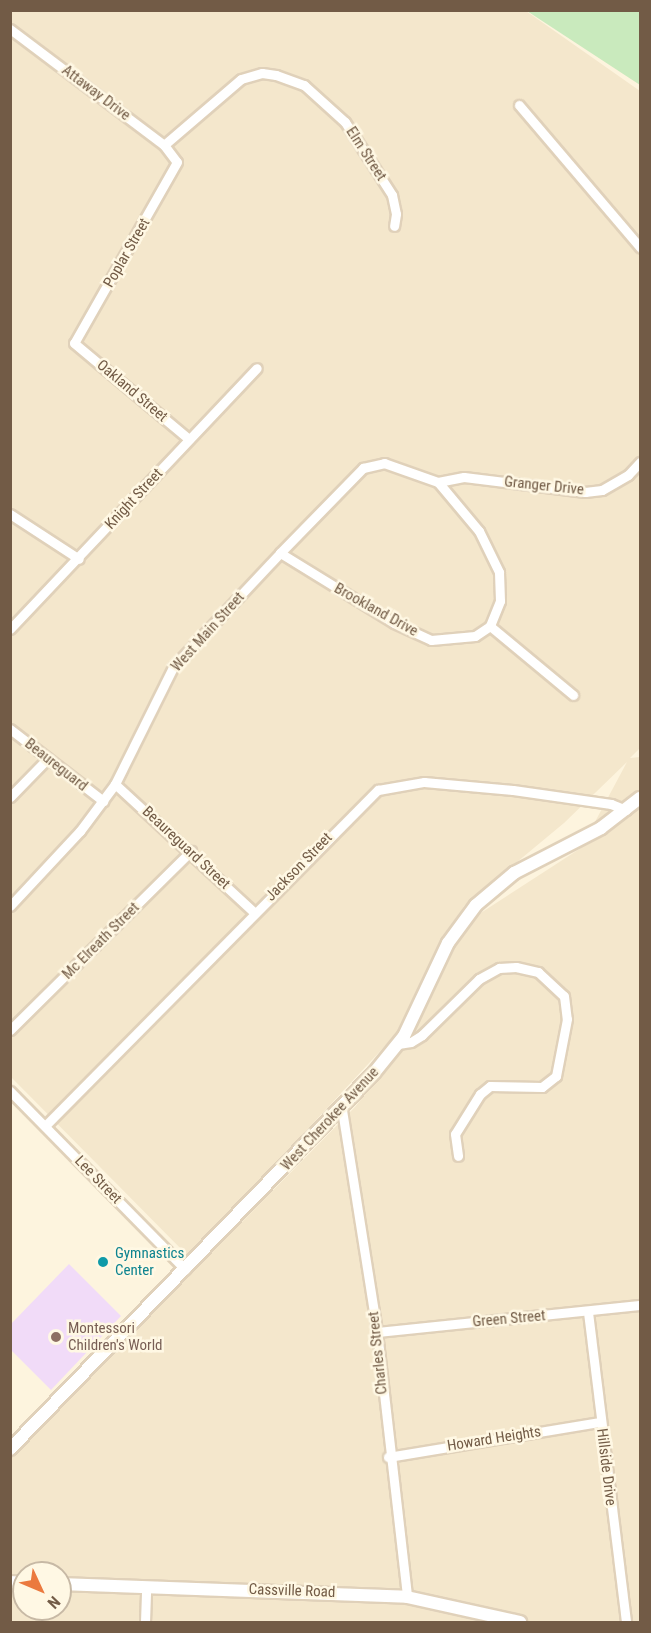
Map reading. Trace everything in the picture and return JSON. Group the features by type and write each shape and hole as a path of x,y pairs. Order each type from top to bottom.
{"main road":[{"name":"West Cherokee Avenue","path":"10,1449 342,1110 398,1044 448,943 476,905 514,873 601,828 640,798"},
{"name":"Cassville Road","path":"72,1584 407,1598 520,1623"}],"street":[{"name":"Attaway Drive","path":"10,29 164,145 177,162"},
{"name":"Elm Street","path":"164,145 241,79 262,73 276,75 304,85 345,122 392,195 396,214 394,226"},
{"path":"519,105 640,247"},
{"name":"Poplar Street","path":"75,343 177,162"},
{"name":"Oakland Street","path":"75,343 189,439"},
{"name":"Knight Street","path":"10,629 79,559 257,368"},
{"name":"Granger Drive","path":"438,482 464,477 585,492 602,490 628,475 640,462"},
{"name":"West Main Street","path":"10,906 115,784 173,667 363,468 384,463 438,482"},
{"path":"438,482 479,531 499,572 500,602 490,626 573,695"},
{"path":"10,514 79,559"},
{"name":"Brookland Drive","path":"280,553 394,623 431,640 475,636 490,626"},
{"name":"Beaureguard","path":"10,729 102,801"},
{"path":"10,797 48,758"},
{"name":"Jackson Street","path":"45,1126 378,790 399,783 513,790 611,804 626,810"},
{"name":"Beaureguard Street","path":"115,784 191,851 255,913"},
{"name":"Mc Elreath Street","path":"10,1030 191,851"},
{"path":"398,1044 411,1042 422,1035 479,980 499,968 516,967 538,972 564,996 567,1019 556,1076 542,1087 498,1085 480,1094 455,1134 458,1156"},
{"name":"Lee Street","path":"10,1091 185,1269"},
{"name":"Charles Street","path":"342,1110 377,1332 388,1457 407,1598"},
{"name":"Green Street","path":"377,1332 640,1305"},
{"name":"Hillside Drive","path":"588,1312 626,1623"},
{"name":"Howard Heights","path":"388,1457 600,1422"},
{"path":"145,1623 146,1586"}],"shaded area":[{"path":"11,11 526,11 640,91 640,748 630,758 640,757 640,1622 11,1622 11,1457 355,1107 414,1033 449,956 473,918 581,848 627,762 564,823 464,906 439,947 396,1034 189,1257 11,1077"},
{"name":"Montessori Children's World","path":"69,1264 121,1316 51,1390 11,1350 11,1324"}],"green space":[{"path":"527,11 640,11 640,85"}],"place":[{"name":"Gymnastics Center","path":"103,1262"},
{"name":"Montessori Children's World","path":"56,1337"}]}
